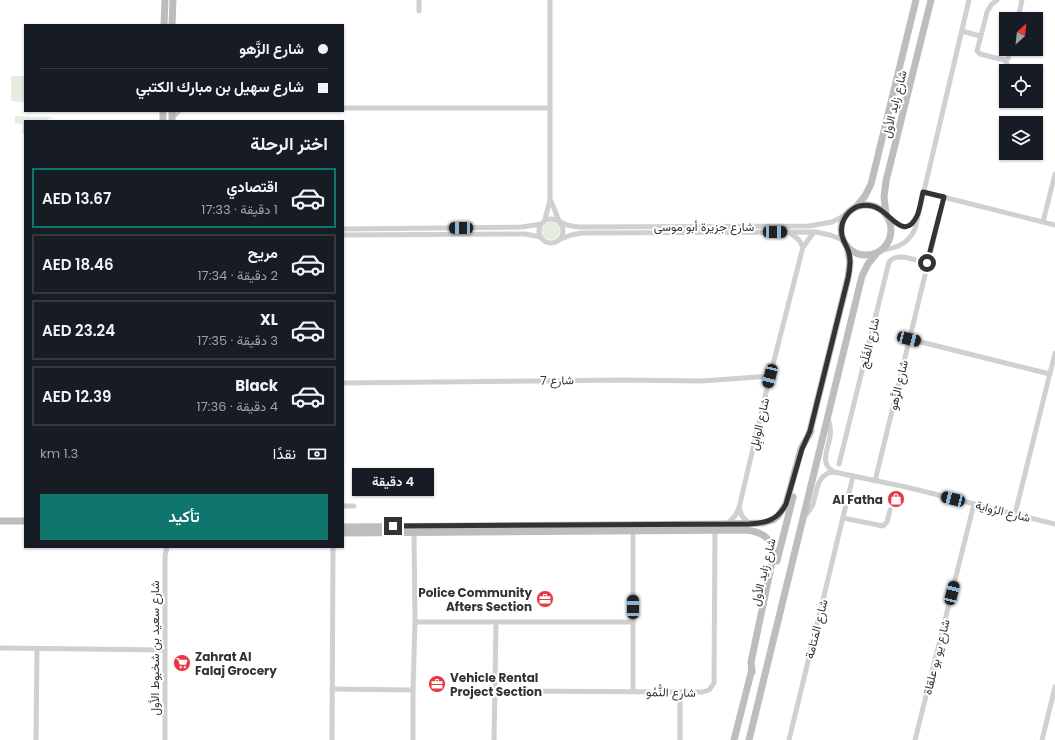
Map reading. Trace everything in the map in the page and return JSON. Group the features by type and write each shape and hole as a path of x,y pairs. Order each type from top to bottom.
{"main road":[{"path":"164,24 165,0"},
{"path":"172,24 173,0"},
{"name":"شارع زايد الأول","path":"856,207 866,196 872,184 916,0"},
{"name":"شارع زايد الأول","path":"887,216 884,197 886,181 931,1"},
{"path":"749,740 862,276 868,264 890,241 892,233 891,225 887,216 878,208 870,206 856,207 846,215 841,227 845,243 854,252 863,255 879,252"},
{"name":"شارع زايد الأول","path":"734,740 848,278 850,262 845,243"},
{"path":"344,527 749,524 768,522 784,510 789,498 802,449 810,431"},
{"path":"0,521 24,521"},
{"path":"344,533 715,530 745,530 756,532 767,537 774,548 774,560 752,658 752,672"}],"street":[{"path":"419,0 419,11"},
{"path":"546,220 550,200 550,0"},
{"path":"879,252 898,247 908,240 915,230 917,214 970,0"},
{"path":"997,0 988,8 977,48 979,54 1006,60"},
{"path":"1019,12 1022,0"},
{"path":"962,31 980,36"},
{"path":"1006,60 1009,56"},
{"path":"1006,60 1007,64"},
{"path":"344,108 550,108"},
{"path":"1043,222 1055,174"},
{"path":"923,192 1055,225"},
{"name":"شارع الزَّهو","path":"875,481 944,197"},
{"path":"344,235 525,234 541,237 547,242 551,243 561,239 564,229 550,200"},
{"path":"887,216 895,223 905,227 911,224 917,214"},
{"name":"شارع جزيرة أبو موسى","path":"560,221 571,226 581,228 809,226 832,222 846,215"},
{"path":"344,229 522,227 541,224 552,218 560,221"},
{"path":"541,224 539,228 541,237"},
{"path":"788,232 796,236 803,247"},
{"name":"شارع جزيرة أبو موسى","path":"561,239 582,233 814,232 830,235 845,243"},
{"name":"شارع الوابِل","path":"727,524 735,516 739,508 770,376 803,247 814,232"},
{"name":"شارع الفَلَج","path":"839,464 889,262 898,256 927,263"},
{"path":"909,339 1050,374"},
{"path":"1015,514 1055,353"},
{"name":"شارع 7","path":"344,383 616,380 702,381 770,376"},
{"path":"828,418 830,432 825,460 828,467 834,472"},
{"path":"804,518 812,506 820,479 826,474 834,472"},
{"name":"شارع الرُواية","path":"834,472 1055,524"},
{"name":"شارع المَتامة","path":"789,740 853,476"},
{"name":"شارع يو بو علقاة","path":"916,740 974,504"},
{"path":"344,506 354,506"},
{"path":"739,508 742,516 749,524"},
{"path":"843,518 883,526 888,522 890,510"},
{"name":"شارع النُّمُو","path":"494,691 706,692 714,683 715,530"},
{"path":"633,531 633,691"},
{"path":"413,740 415,622 414,532"},
{"name":"شارع سعيد بن شخبوط الأول","path":"163,548 165,556 165,740"},
{"name":"شارع سعيد بن شخبوط الأول","path":"165,556 167,548"},
{"path":"332,740 333,548"},
{"path":"415,622 633,622"},
{"path":"494,740 496,622"},
{"path":"0,648 165,650"},
{"path":"36,649 36,740"},
{"path":"1042,740 1055,687"},
{"path":"332,689 413,690"},
{"path":"680,692 680,740"}],"shaded area":[{"path":"11,76 24,76 24,102 11,101"},
{"path":"15,116 53,118 49,118 49,120 24,120 24,134 22,134 23,124 15,123"},
{"path":"551,222 557,225 560,231 557,237 551,240 545,237 542,231 545,225"}],"place":[{"name":"Al Fatha","path":"896,499"},
{"name":"Police Community Afters Section","path":"545,599"},
{"name":"Zahrat Al Falaj Grocery","path":"182,663"},
{"name":"Vehicle Rental Project Section","path":"437,684"}],"route":[{"path":"393,526 749,524 763,523 773,520 784,510 789,498 802,449 810,431 850,270 849,254 841,232 842,223 846,215 856,207 865,205 870,206 878,208 895,223 905,227 911,224 914,220 923,192 944,197 927,263"}]}
